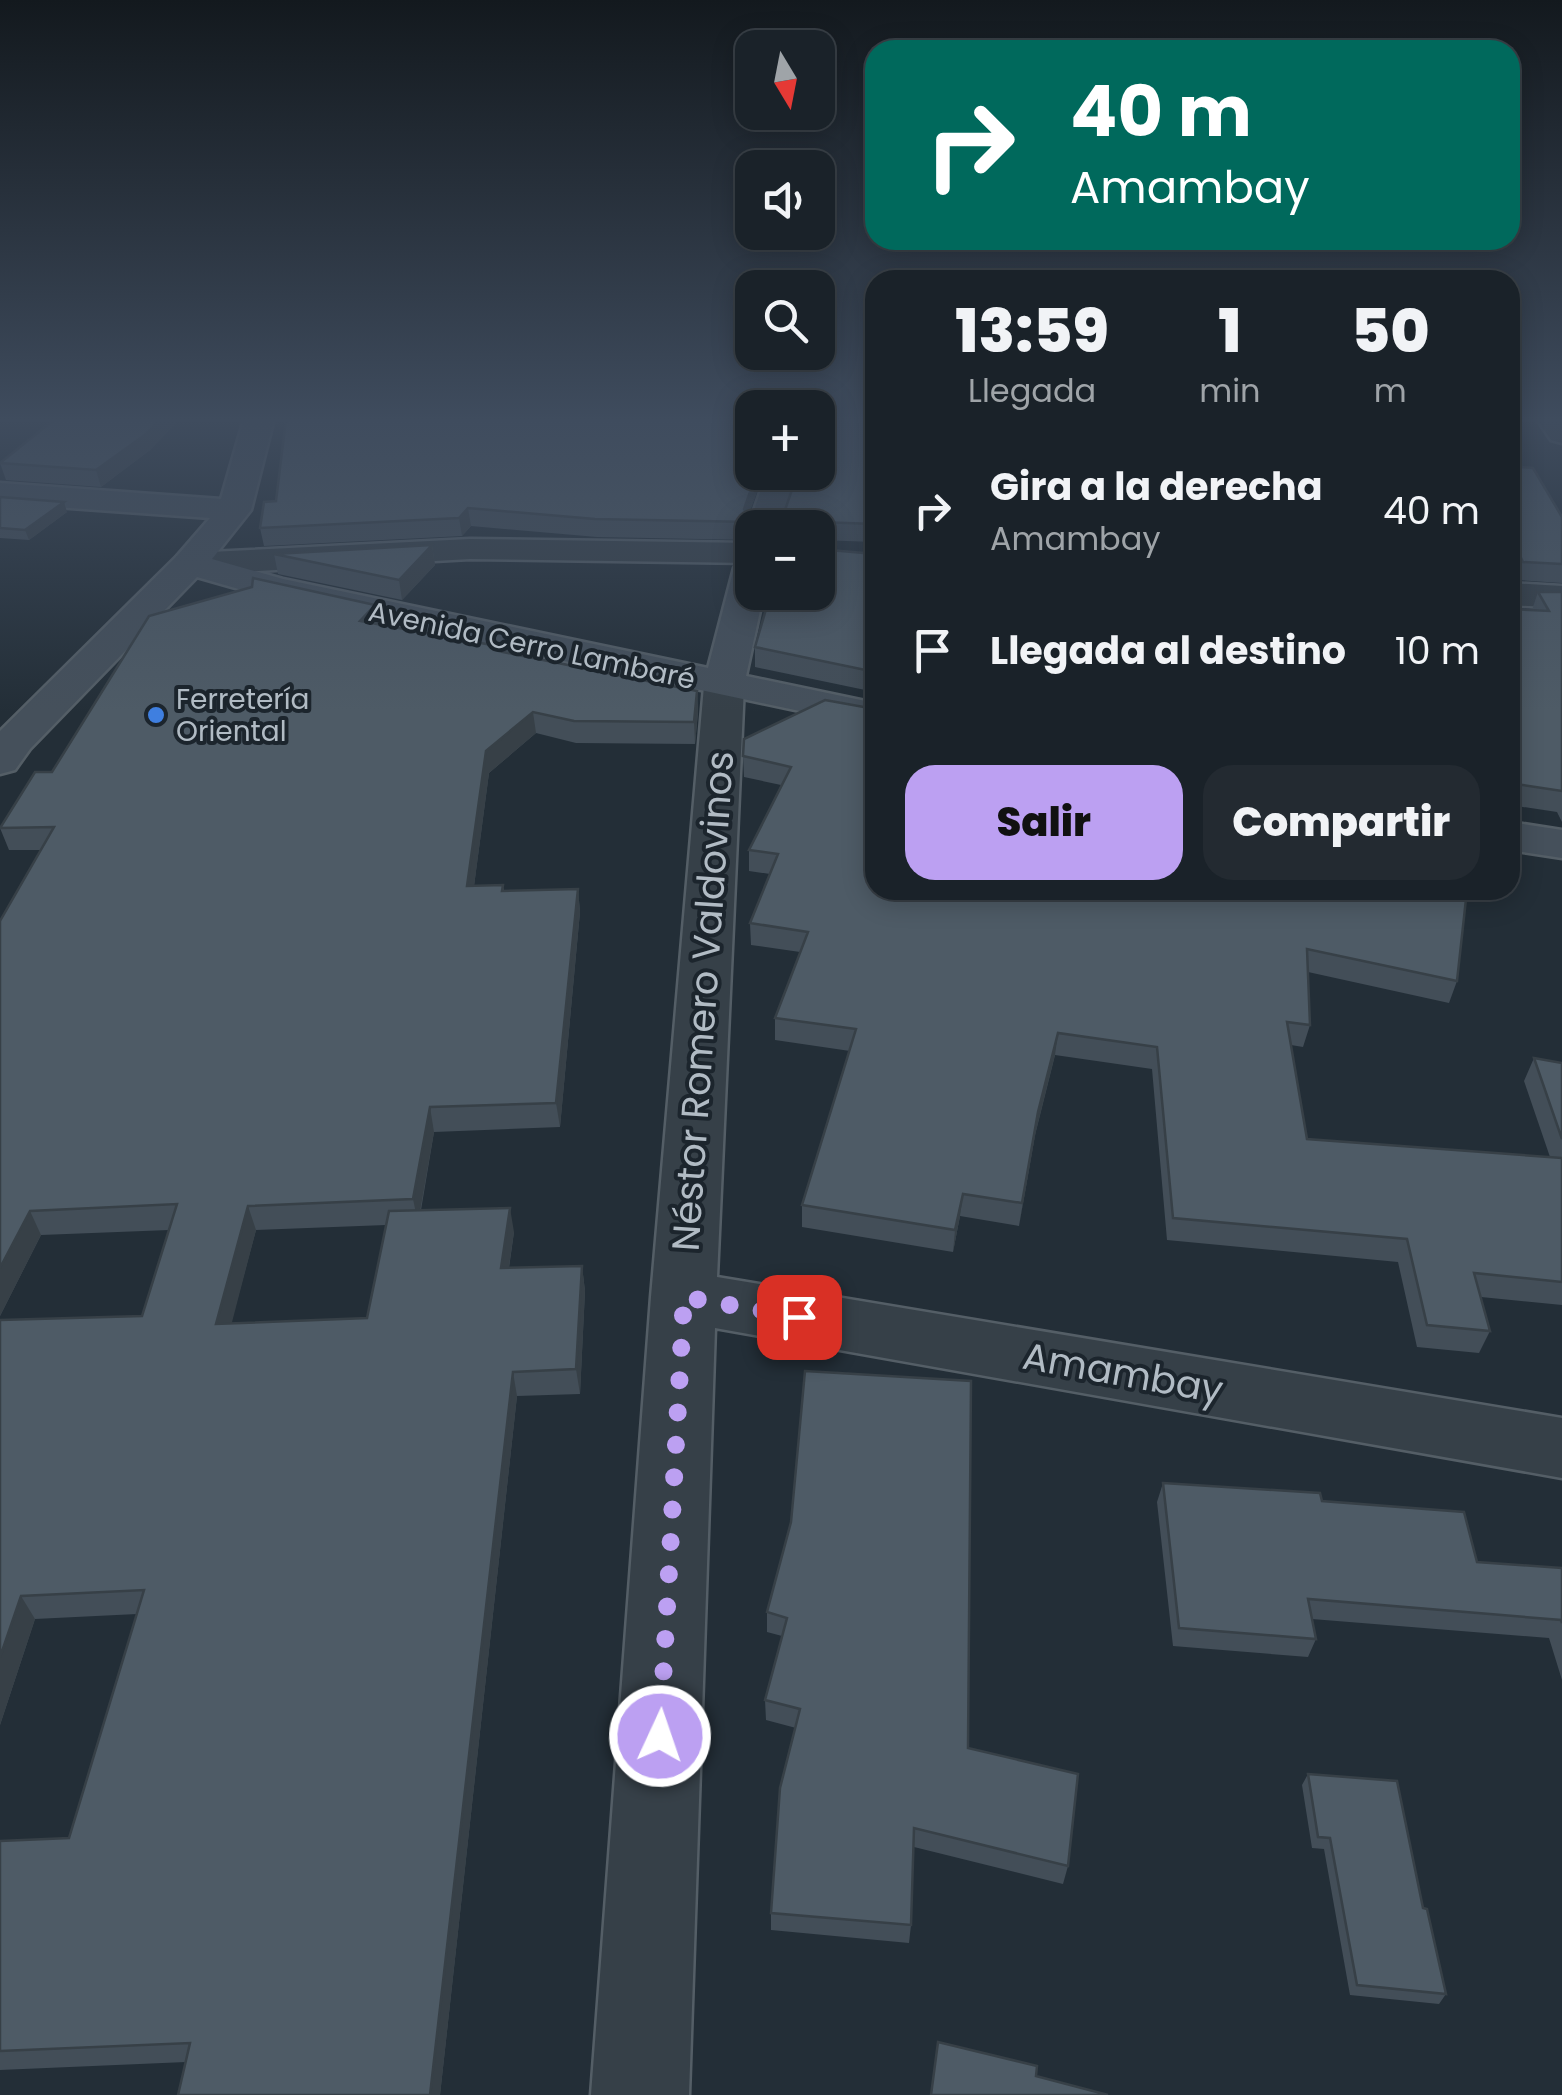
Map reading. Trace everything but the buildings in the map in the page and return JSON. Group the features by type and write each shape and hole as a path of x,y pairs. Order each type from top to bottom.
{"main road":[{"path":"5,746 190,564 228,517"},
{"name":"Avenida Cerro Lambaré","path":"190,564 277,590 865,713"},
{"path":"724,686 742,610"},
{"path":"1520,838 1562,844"}],"street":[{"path":"190,564 470,549 735,553"},
{"path":"1520,595 1562,597"},
{"name":"Néstor Romero Valdovinos","path":"640,2095 684,1297 724,686"},
{"name":"Amambay","path":"684,1297 1562,1448"}],"place":[{"name":"Ferretería Oriental","path":"156,715"}],"route":[{"path":"660,1736 684,1297 799,1317"}]}
